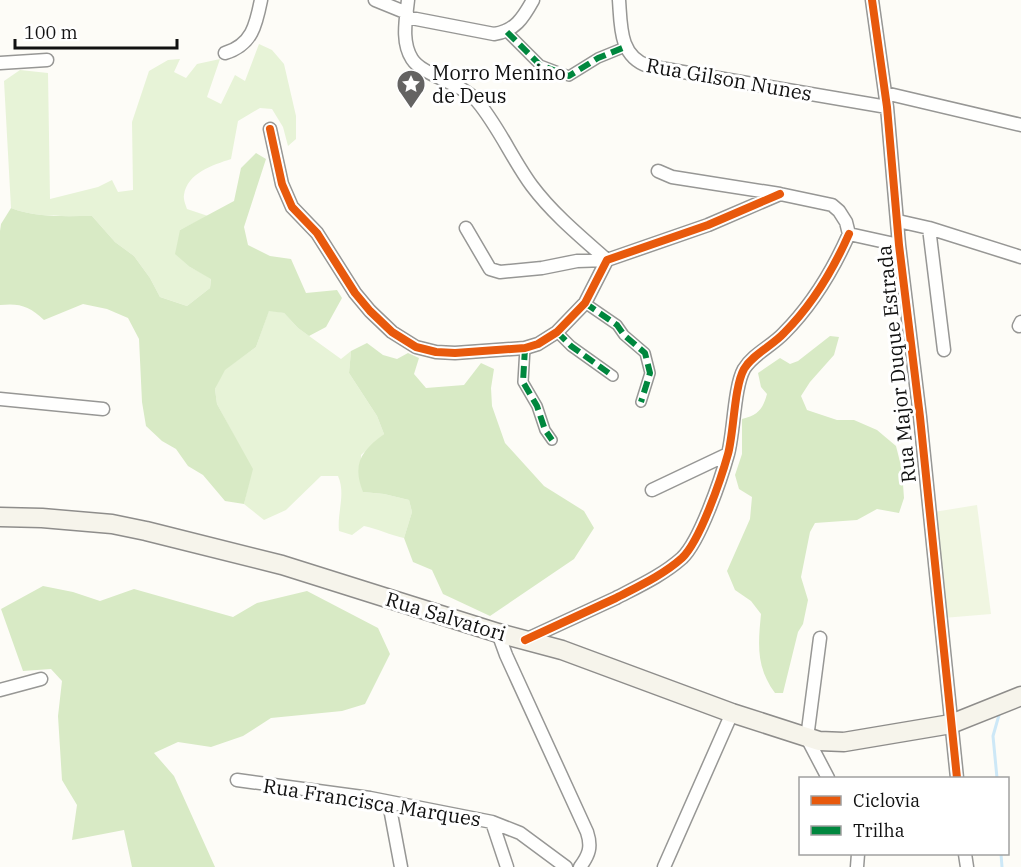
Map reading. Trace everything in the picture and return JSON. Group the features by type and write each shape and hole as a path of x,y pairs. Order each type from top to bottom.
{"main road":[{"name":"Rua Salvatori","path":"0,517 88,522 146,531 282,565 498,633 573,654 732,713 819,741 844,742 951,724 1021,696"}],"street":[{"path":"225,53 234,50 252,36 261,0"},
{"path":"375,0 476,32 494,34 507,32 520,22 533,0"},
{"name":"Rua Gilson Nunes","path":"619,0 621,35 625,47 637,62 648,66 887,107"},
{"name":"Rua Major Duque Estrada","path":"872,0 887,107 899,246 920,417 957,777"},
{"path":"407,10 406,46 412,59 419,67 460,86 476,100 533,187 568,225 608,260"},
{"path":"507,32 540,65 569,76 598,57 625,47"},
{"path":"0,63 47,60"},
{"path":"885,93 1021,125"},
{"path":"270,129 282,184 292,207 323,241 355,293 370,312 393,332 416,347 436,352 455,353 525,348 538,344 556,332 585,303 608,260"},
{"path":"525,640 650,581 683,556 705,519 728,454 739,385 744,370 753,358 784,333 808,305 830,271 849,234 846,222 832,205 780,194 672,177 658,171"},
{"path":"466,228 490,269 500,272 542,268 577,261 608,260 708,225 780,194"},
{"path":"898,221 929,228 1021,257"},
{"path":"929,228 944,350"},
{"path":"849,234 899,246"},
{"path":"585,303 612,321 645,353 650,373 641,402"},
{"path":"556,332 571,346 613,376"},
{"path":"525,348 523,382 552,440"},
{"path":"0,399 103,409"},
{"path":"652,490 728,454"},
{"path":"498,633 506,656 587,832 591,844 590,850 580,867"},
{"path":"820,638 807,738 827,777"},
{"path":"0,690 41,679"},
{"path":"664,867 732,713"},
{"name":"Rua Francisca Marques","path":"237,780 370,798 492,822 520,833 566,867"},
{"path":"389,803 401,867"},
{"path":"492,822 507,867"}],"green space":[{"path":"259,44 272,50 284,64 296,116 296,139 288,146 283,127 272,109 260,108 238,121 231,159 202,171 186,187 184,197 187,209 208,216 180,230 190,267 211,278 210,288 187,306 160,297 134,256 115,242 92,216 41,215 11,208 4,81 20,70 48,73 50,199 98,187 112,180 118,192 133,190 132,122 149,71 168,60 180,59 174,72 186,78 197,64 220,59 207,97 221,104 235,75 245,81"},
{"path":"256,153 266,159 244,227 248,245 270,256 291,259 306,293 337,290 342,298 326,327 309,336 284,313 269,311 256,347 225,370 215,389 217,404 253,469 244,504 225,501 203,475 188,466 176,449 162,441 146,426 142,402 139,339 128,318 107,309 83,304 44,320 24,306 0,305 0,231 1,224 11,208 41,215 92,216 115,242 134,256 160,297 187,306 210,288 211,279 190,267 175,254 180,230 234,201 241,168"},
{"path":"269,310 284,313 298,328 341,359 351,351 349,373 377,416 384,434 361,455 363,492 409,500 412,512 404,538 364,526 352,535 339,531 341,490 338,476 321,476 286,510 264,520 244,504 252,469 217,404 215,389 224,370 256,347"},
{"path":"830,336 839,337 834,355 801,396 807,410 837,420 854,420 877,430 896,446 902,470 904,498 899,513 877,509 857,520 815,523 810,532 801,577 808,600 803,624 798,632 783,693 775,693 761,665 759,636 761,614 751,601 735,590 727,571 750,519 752,497 739,489 735,475 742,454 742,419 752,416 762,407 767,394 761,387 758,373 780,358 790,364 798,361"},
{"path":"367,343 383,355 397,359 408,353 419,358 414,374 426,388 464,385 481,363 494,369 491,388 492,406 505,443 544,486 584,511 594,528 574,559 490,616 443,594 432,570 413,562 404,538 412,512 409,500 363,492 358,474 361,459 369,446 384,434 377,416 349,373 351,351"},
{"path":"977,505 991,614 943,618 934,512"},
{"path":"43,586 73,592 100,601 134,589 233,617 257,603 307,591 378,628 390,654 365,704 342,711 271,718 243,736 211,747 178,742 154,753 174,776 215,867 132,867 124,830 72,840 77,805 62,780 58,716 62,681 51,669 23,671 1,609"}],"waterway":[{"path":"997,777 993,736 999,715"},
{"path":"1001,855 1002,867"}],"marked path":[{"path":"507,32 540,65 569,76 598,58 625,47"},
{"path":"585,303 617,325 624,335 645,353 650,373 641,402"},
{"path":"557,332 571,346 613,376"},
{"path":"525,348 523,382 552,440"}],"cycle path":[{"path":"872,0 887,107 899,245 920,417 957,777"},
{"path":"270,129 282,184 292,207 317,233 355,293 392,332 416,347 436,352 455,353 525,348 538,344 557,332 585,303 607,260 708,225 780,194"},
{"path":"525,640 650,580 675,564 689,550 709,509 725,465 738,387 744,369 752,359 784,333 804,311 829,274 849,234"}],"place":[{"name":"Morro Menino de Deus","path":"411,110"}]}
